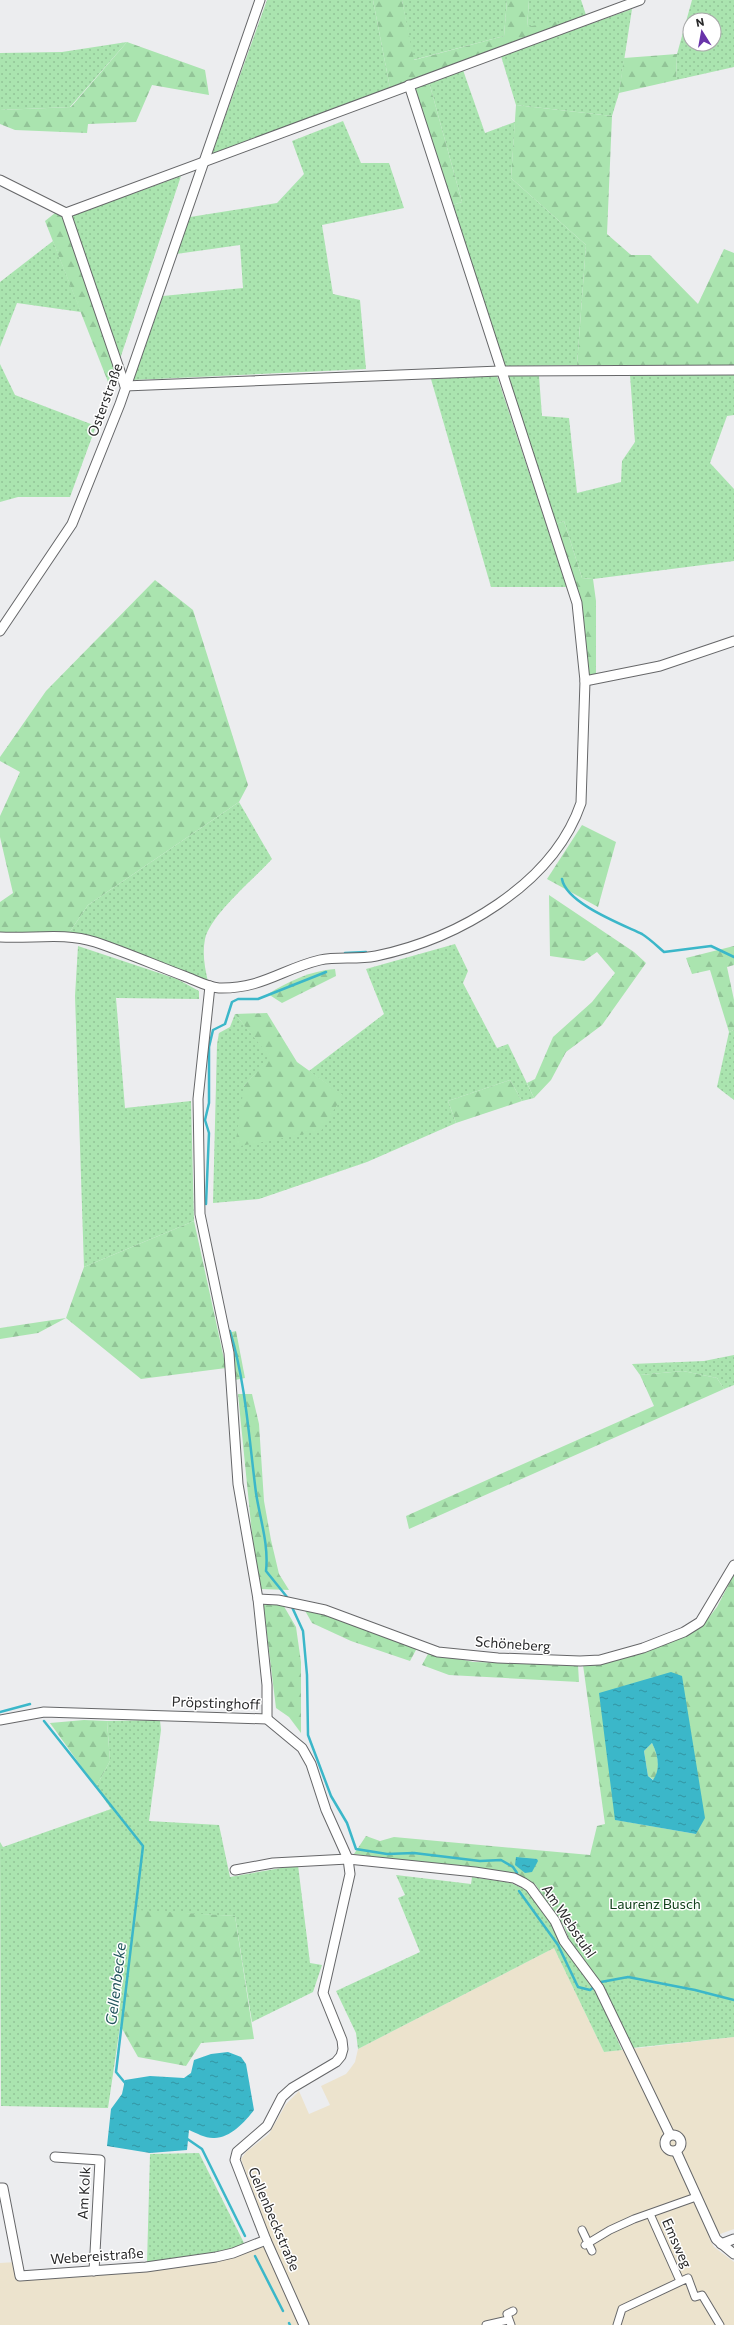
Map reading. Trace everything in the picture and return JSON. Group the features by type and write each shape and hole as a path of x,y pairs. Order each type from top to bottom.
{"street":[{"name":"Osterstraße","path":"0,631 72,524 125,386 260,0"},
{"path":"66,213 203,164 409,85 640,0"},
{"path":"0,937 71,936 94,942 210,986 236,988 258,984 321,960 375,956 426,941 481,916 535,876 574,821 581,803 585,681 577,603 571,581 500,371 409,85"},
{"path":"0,180 66,213 125,386 500,371 734,370"},
{"path":"585,681 660,666 734,641"},
{"path":"210,986 198,1099 200,1214 229,1353 238,1484 258,1599 267,1684 267,1719"},
{"name":"Schöneberg","path":"258,1599 278,1600 325,1610 438,1652 498,1658 580,1661 600,1660 643,1648 684,1632 700,1622 734,1565"},
{"name":"Pröpstinghoff","path":"0,1720 11,1716 44,1712 267,1719 302,1748 311,1764 326,1810 348,1859"},
{"path":"236,1870 274,1863 348,1859"},
{"name":"Am Webstuhl","path":"348,1859 514,1878 530,1887 555,1921 564,1941 600,1988 670,2135 680,2138 681,2146 676,2151 716,2239 734,2254"},
{"name":"Gellenbeckstraße","path":"304,2325 266,2240 235,2160 237,2152 267,2126 282,2098 292,2088 336,2062 341,2056 343,2049 342,2040 323,1993 350,1874 348,1859"},
{"name":"Am Kolk","path":"55,2157 100,2160 94,2271"},
{"name":"Webereistraße","path":"0,2188 3,2188 20,2276 146,2267 216,2257 233,2253 266,2240"},
{"name":"Emsweg","path":"586,2243 610,2230 696,2197"},
{"name":"Emsweg","path":"650,2214 680,2281"},
{"path":"582,2230 586,2243 592,2251"},
{"path":"721,2244 734,2239"},
{"name":"Emsweg","path":"617,2325 622,2309 688,2278 695,2297 702,2295 720,2325"},
{"path":"486,2325 510,2322 507,2314 513,2311"}],"shaded area":[{"path":"554,1948 604,2052 734,2037 734,2229 709,2238 714,2247 734,2262 734,2325 0,2325 0,2263 16,2262 20,2276 216,2257 270,2237 241,2159 246,2152 269,2134 286,2104 299,2091 309,2114 330,2105 321,2086 346,2074 355,2062 358,2049"}],"green space":[{"path":"267,0 373,0 390,88 211,156"},
{"path":"373,0 402,0 414,60 504,36 507,0 529,0 527,27 557,21 560,25 390,88"},
{"path":"402,0 507,0 504,36 413,60"},
{"path":"529,0 581,0 586,15 560,25 527,27"},
{"path":"692,0 734,0 734,67 676,80 677,54 682,36 682,52 722,52 722,12 689,12"},
{"path":"632,9 619,93 612,116 516,105 501,56"},
{"path":"127,42 70,107 0,110 0,53 62,52"},
{"path":"127,42 205,70 209,95 152,85 136,122 88,124 87,133 15,130 0,124 0,110 71,107"},
{"path":"677,54 676,80 619,93 624,58"},
{"path":"463,70 485,133 515,122 511,178 586,245 577,365 504,366 452,205 462,202 429,82"},
{"path":"429,82 462,202 452,205 414,88"},
{"path":"516,105 612,116 607,234 631,255 650,255 698,304 724,249 734,253 734,365 577,365 586,245 511,178"},
{"path":"343,121 361,163 389,163 404,208 322,225 333,294 360,300 366,369 133,380 163,296 243,288 240,245 176,254 190,217 277,203 304,174 292,141"},
{"path":"181,176 120,359 71,216"},
{"path":"55,213 64,218 115,371 110,387 45,221"},
{"path":"53,241 81,312 17,303 0,347 0,282"},
{"path":"0,364 15,395 96,426 70,497 18,497 0,502"},
{"path":"506,375 539,376 542,416 569,418 577,493 621,482 622,461 635,442 630,375 734,375 734,415 727,416 710,463 734,489 734,561 593,579 582,578 564,521 556,524"},
{"path":"497,376 567,587 491,587 431,379"},
{"path":"564,521 582,578 593,579 596,601 596,675 589,676 556,524"},
{"path":"155,580 193,610 248,785 239,802 88,905 69,933 0,935 0,902 13,893 0,837 0,816 20,772 0,761 0,757 46,691"},
{"path":"239,802 272,859 224,908 209,929 205,939 204,950 208,982 69,933 88,905"},
{"path":"582,825 616,842 598,907 547,879"},
{"path":"549,895 634,952 646,963 602,1025 566,1052 551,1080 534,1098 527,1083 535,1079 553,1037 592,1002 615,973 597,952 584,961 550,956"},
{"path":"455,944 468,971 463,983 497,1048 508,1044 534,1098 522,1101 510,1080 448,1101 456,1123 367,1162 259,1199 213,1203 217,1044 219,1033 230,1027 235,1014 271,1057 244,1086 342,1095 309,1071 384,1014 366,969"},
{"path":"78,946 177,979 199,991 199,999 116,998 125,1108 191,1101 194,1221 84,1267 75,996"},
{"path":"734,946 734,965 727,967 734,1000 734,1030 729,1032 710,970 692,974 686,958"},
{"path":"335,969 336,976 282,1003 268,994 308,974"},
{"path":"267,1013 297,1062 343,1095 321,1131 235,1147 244,1086 270,1057 235,1014"},
{"path":"734,1030 734,1100 717,1087 729,1032"},
{"path":"510,1080 522,1101 456,1123 448,1101"},
{"path":"194,1221 226,1368 141,1379 66,1318 84,1267"},
{"path":"66,1318 38,1333 0,1339 0,1328"},
{"path":"236,1331 245,1378 235,1380 228,1333"},
{"path":"734,1355 734,1385 724,1389 717,1378 683,1371 640,1375 632,1364 704,1361"},
{"path":"683,1371 717,1378 724,1389 409,1529 406,1516 654,1406 640,1375"},
{"path":"238,1394 252,1394 259,1424 264,1501 271,1540 279,1574 289,1590 261,1589 253,1544"},
{"name":"Laurenz Busch","path":"734,1574 734,2000 695,1990 628,1977 601,1982 571,1944 564,1926 535,1884 511,1873 354,1854 366,1836 380,1841 394,1837 590,1855 597,1826 605,1824 583,1665 703,1625 717,1607","holes":["671,1673 696,1834 616,1820"]},
{"path":"263,1602 282,1603 296,1627 301,1662 301,1733 289,1717 276,1708"},
{"path":"303,1607 417,1648 410,1661 351,1641 312,1623"},
{"path":"429,1652 473,1662 578,1665 579,1682 449,1675 422,1665"},
{"path":"84,1720 107,1721 110,1761 96,1787 50,1723"},
{"path":"160,1720 161,1730 149,1821 219,1825 230,1877 298,1865 310,1963 322,1965 313,1992 252,2022 235,1916 137,1911 108,2108 1,2106 0,1842 3,1847 111,1809 96,1787 110,1761 107,1721"},
{"path":"652,1743 658,1762 654,1780 648,1776 644,1751"},
{"path":"396,1875 471,1884 472,1877 511,1883 528,1891 551,1922 565,1950 596,1991 622,2050 604,2052 554,1948 358,2049 356,2033 336,1991 420,1952 398,1898 405,1895"},
{"path":"136,1910 235,1916 254,2039 201,2043 186,2066 138,2057 120,2025"},
{"path":"628,1977 695,1990 734,2000 734,2037 632,2048 601,1982"},
{"path":"199,2153 244,2243 229,2252 147,2263 150,2154"}],"water":[{"path":"671,1672 682,1676 705,1818 696,1834 615,1820 599,1693","holes":["652,1743 658,1767 656,1776 653,1780 648,1776 644,1751"]},
{"path":"516,1857 537,1859 538,1861 532,1872 525,1873 515,1865"},
{"path":"228,2052 241,2057 246,2064 254,2110 246,2120 231,2133 219,2138 210,2138 189,2130 187,2150 150,2153 107,2146 111,2109 122,2094 125,2080 150,2076 184,2078 191,2073 194,2060 211,2054"}],"waterway":[{"path":"562,879 566,888 573,896 584,904 609,919 642,934 664,952 711,946 734,957"},
{"path":"345,953 366,952"},
{"path":"206,1204 209,1133 205,1120 209,1103 209,1047 213,1030 225,1024 232,1002 238,999 258,999 326,972"},
{"path":"230,1331 240,1371 256,1493 265,1542 267,1561 266,1571 287,1597"},
{"path":"292,1607 303,1631 307,1675 308,1735 331,1796 347,1823 356,1849 387,1854 414,1853 480,1861 501,1860 513,1867 517,1873"},
{"name":"Gellenbecke","path":"0,1712 30,1704"},
{"name":"Gellenbecke","path":"44,1721 143,1846 116,2072 126,2084"},
{"path":"519,1891 558,1945 578,1987 590,1990 594,1987"},
{"path":"601,1982 628,1977 695,1990 734,2000"},
{"name":"Gellenbecke","path":"186,2138 202,2149 245,2236"},
{"name":"Gellenbecke","path":"255,2256 283,2311"}]}
